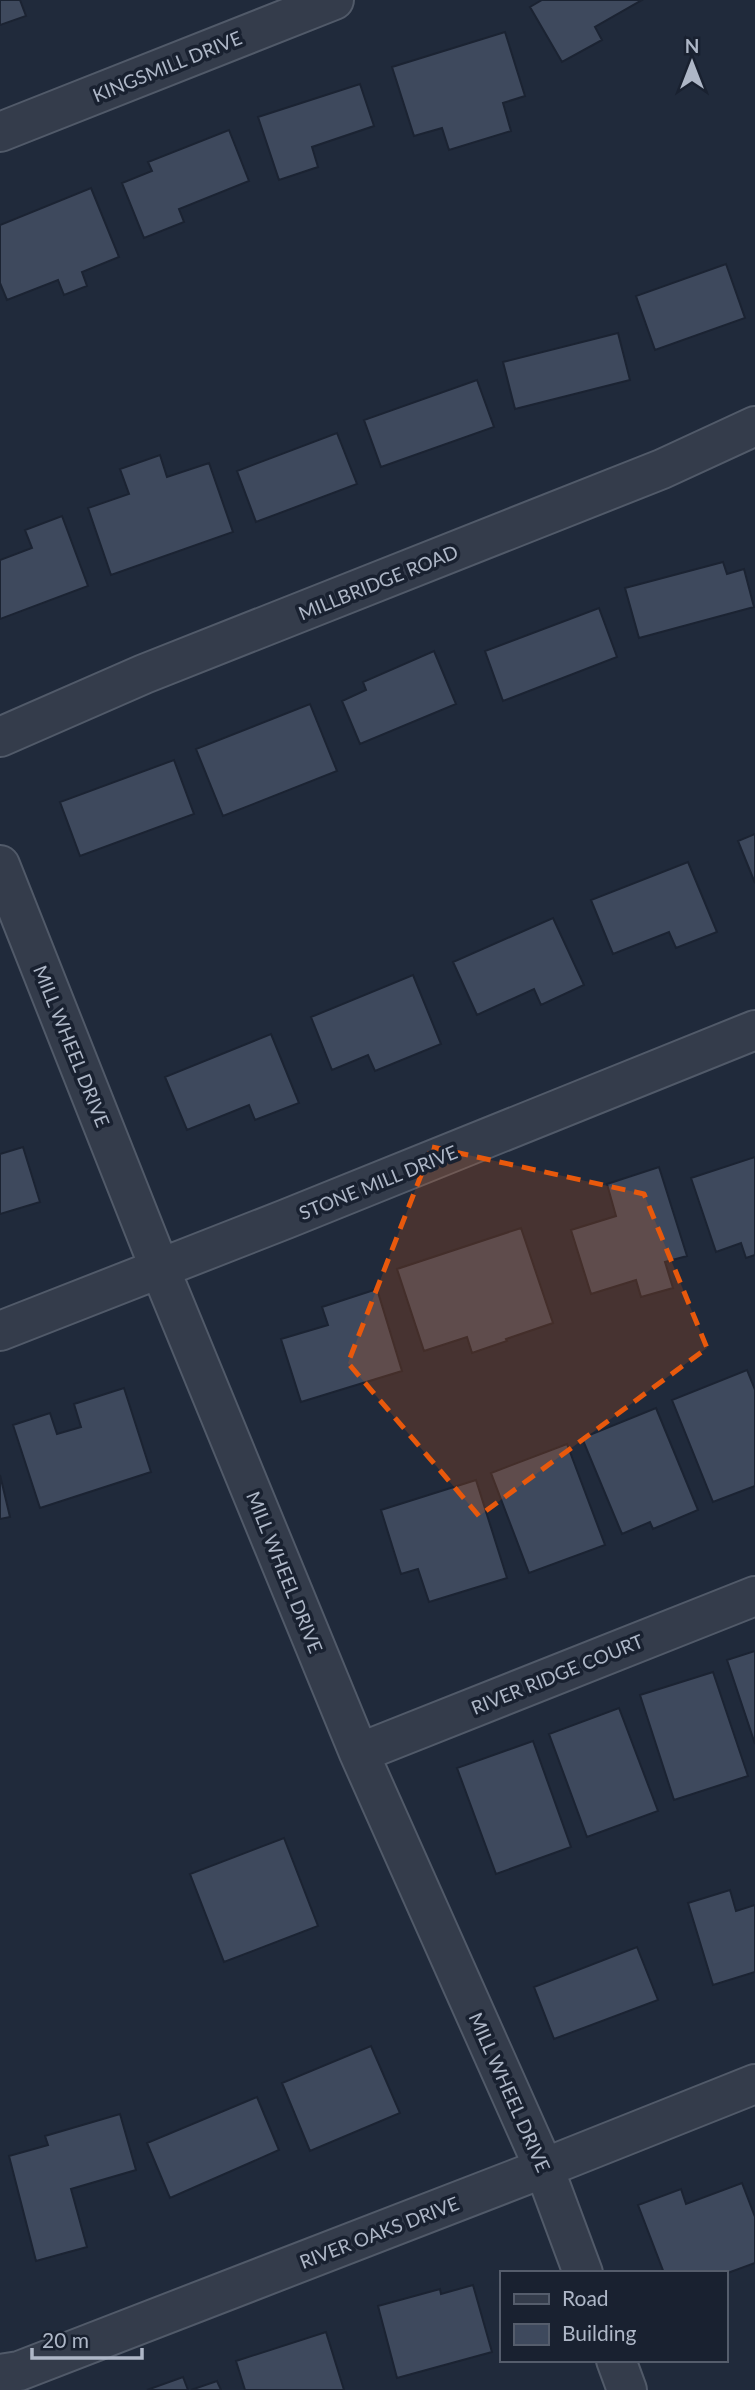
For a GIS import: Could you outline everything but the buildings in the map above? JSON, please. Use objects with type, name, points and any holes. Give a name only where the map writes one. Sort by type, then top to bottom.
[{"type":"street","name":"KINGSMILL DRIVE","points":[[0,132],[334,0]]},
{"type":"street","name":"MILLBRIDGE ROAD","points":[[0,737],[144,674],[662,469],[755,426]]},
{"type":"street","name":"MILL WHEEL DRIVE","points":[[0,865],[160,1269],[359,1753],[544,2168],[582,2271]]},
{"type":"street","name":"STONE MILL DRIVE","points":[[0,1331],[755,1030]]},
{"type":"street","name":"RIVER RIDGE COURT","points":[[359,1753],[755,1596]]},
{"type":"street","name":"RIVER OAKS DRIVE","points":[[0,2374],[19,2371],[755,2084]]},
{"type":"street","points":[[617,2362],[627,2390]]},
{"type":"highlighted area","points":[[432,1147],[644,1194],[707,1348],[479,1516],[348,1363]]}]
